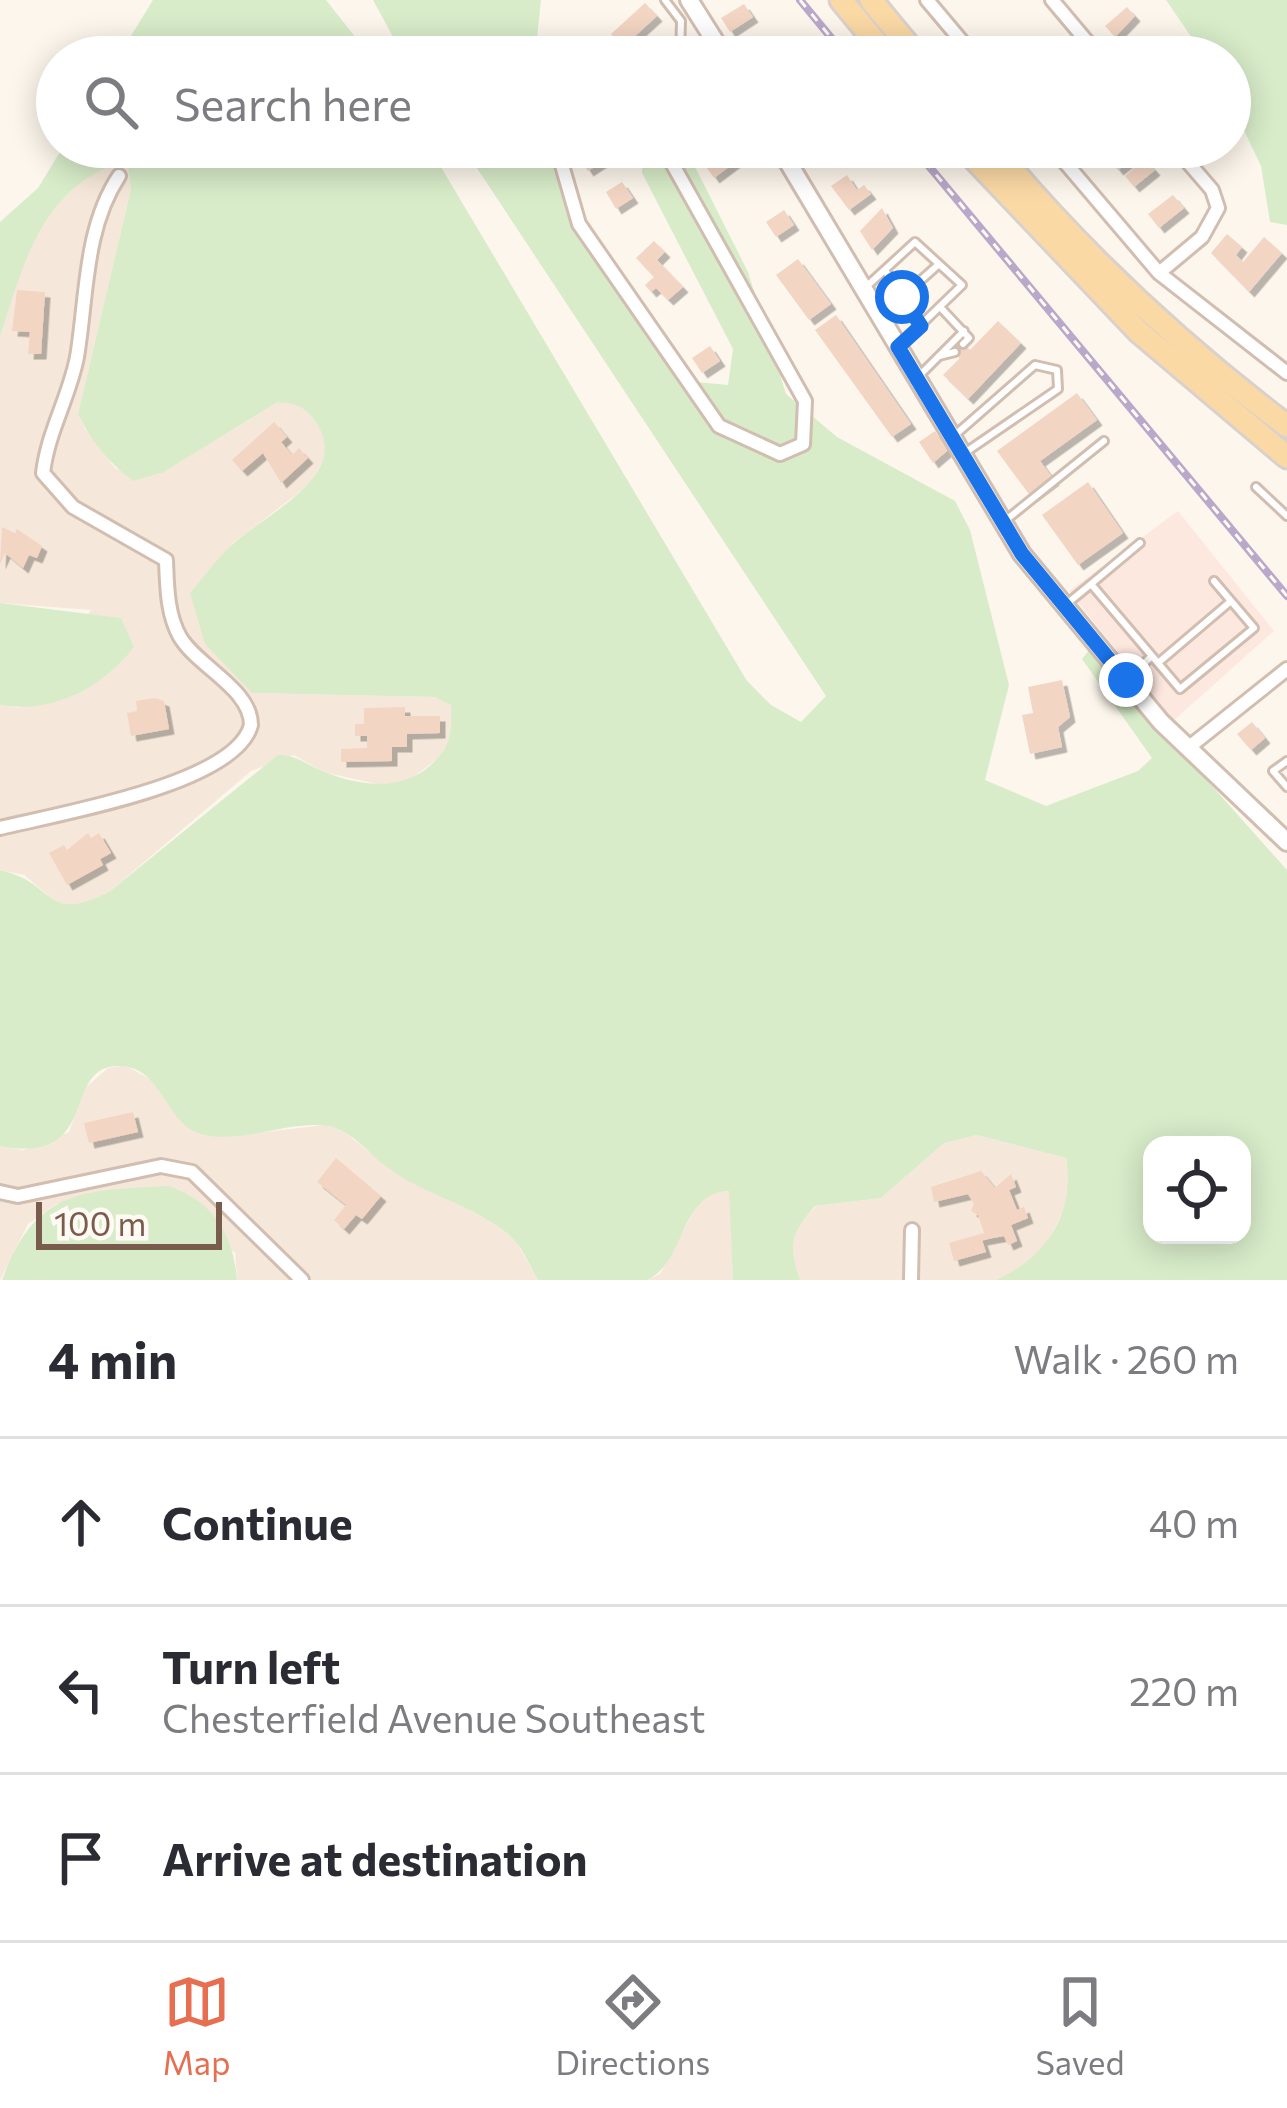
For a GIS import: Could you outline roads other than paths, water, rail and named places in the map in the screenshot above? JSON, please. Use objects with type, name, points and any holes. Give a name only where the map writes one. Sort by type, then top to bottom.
[{"type":"main road","points":[[841,0],[871,36]]},
{"type":"main road","points":[[871,0],[901,36]]},
{"type":"main road","points":[[983,168],[1138,332],[1287,457]]},
{"type":"main road","points":[[1012,168],[1112,276],[1287,427]]},
{"type":"street","points":[[689,0],[712,36]]},
{"type":"street","points":[[927,0],[957,36]]},
{"type":"street","points":[[1052,0],[1082,36]]},
{"type":"street","points":[[563,168],[579,224],[719,427],[779,454],[803,444],[805,401],[675,168]]},
{"type":"street","points":[[791,168],[1003,522],[1064,605],[1188,748],[1284,835]]},
{"type":"street","points":[[1070,168],[1159,273],[1287,373]]},
{"type":"street","points":[[1159,273],[1212,224],[1218,208],[1212,190],[1193,168]]},
{"type":"street","points":[[0,828],[193,778],[232,756],[251,725],[247,704],[197,660],[174,625],[166,560],[74,507],[43,473],[49,428],[76,359],[86,269],[119,176]]},
{"type":"street","points":[[1188,748],[1287,669]]},
{"type":"street","points":[[0,1192],[18,1196],[161,1166],[192,1172],[302,1280]]},
{"type":"street","points":[[911,1280],[913,1230]]},
{"type":"lane","points":[[665,0],[680,21],[680,36]]},
{"type":"lane","points":[[864,289],[915,242],[962,285],[898,347]]},
{"type":"lane","points":[[902,297],[939,264]]},
{"type":"lane","points":[[885,270],[921,326]]},
{"type":"lane","points":[[941,308],[969,338],[963,344]]},
{"type":"lane","points":[[916,379],[964,331]]},
{"type":"lane","points":[[939,356],[955,352]]},
{"type":"lane","points":[[952,438],[1035,364],[1057,370],[1058,389],[962,454]]},
{"type":"lane","points":[[1003,522],[1104,441]]},
{"type":"lane","points":[[1256,487],[1287,516]]},
{"type":"lane","points":[[1064,605],[1140,542]]},
{"type":"lane","points":[[1091,584],[1180,689],[1254,628],[1214,581]]},
{"type":"lane","points":[[1126,680],[1231,601]]},
{"type":"lane","points":[[1287,760],[1273,771],[1287,787]]},
{"type":"railway","points":[[800,0],[830,36]]},
{"type":"railway","points":[[930,168],[1287,596]]}]
